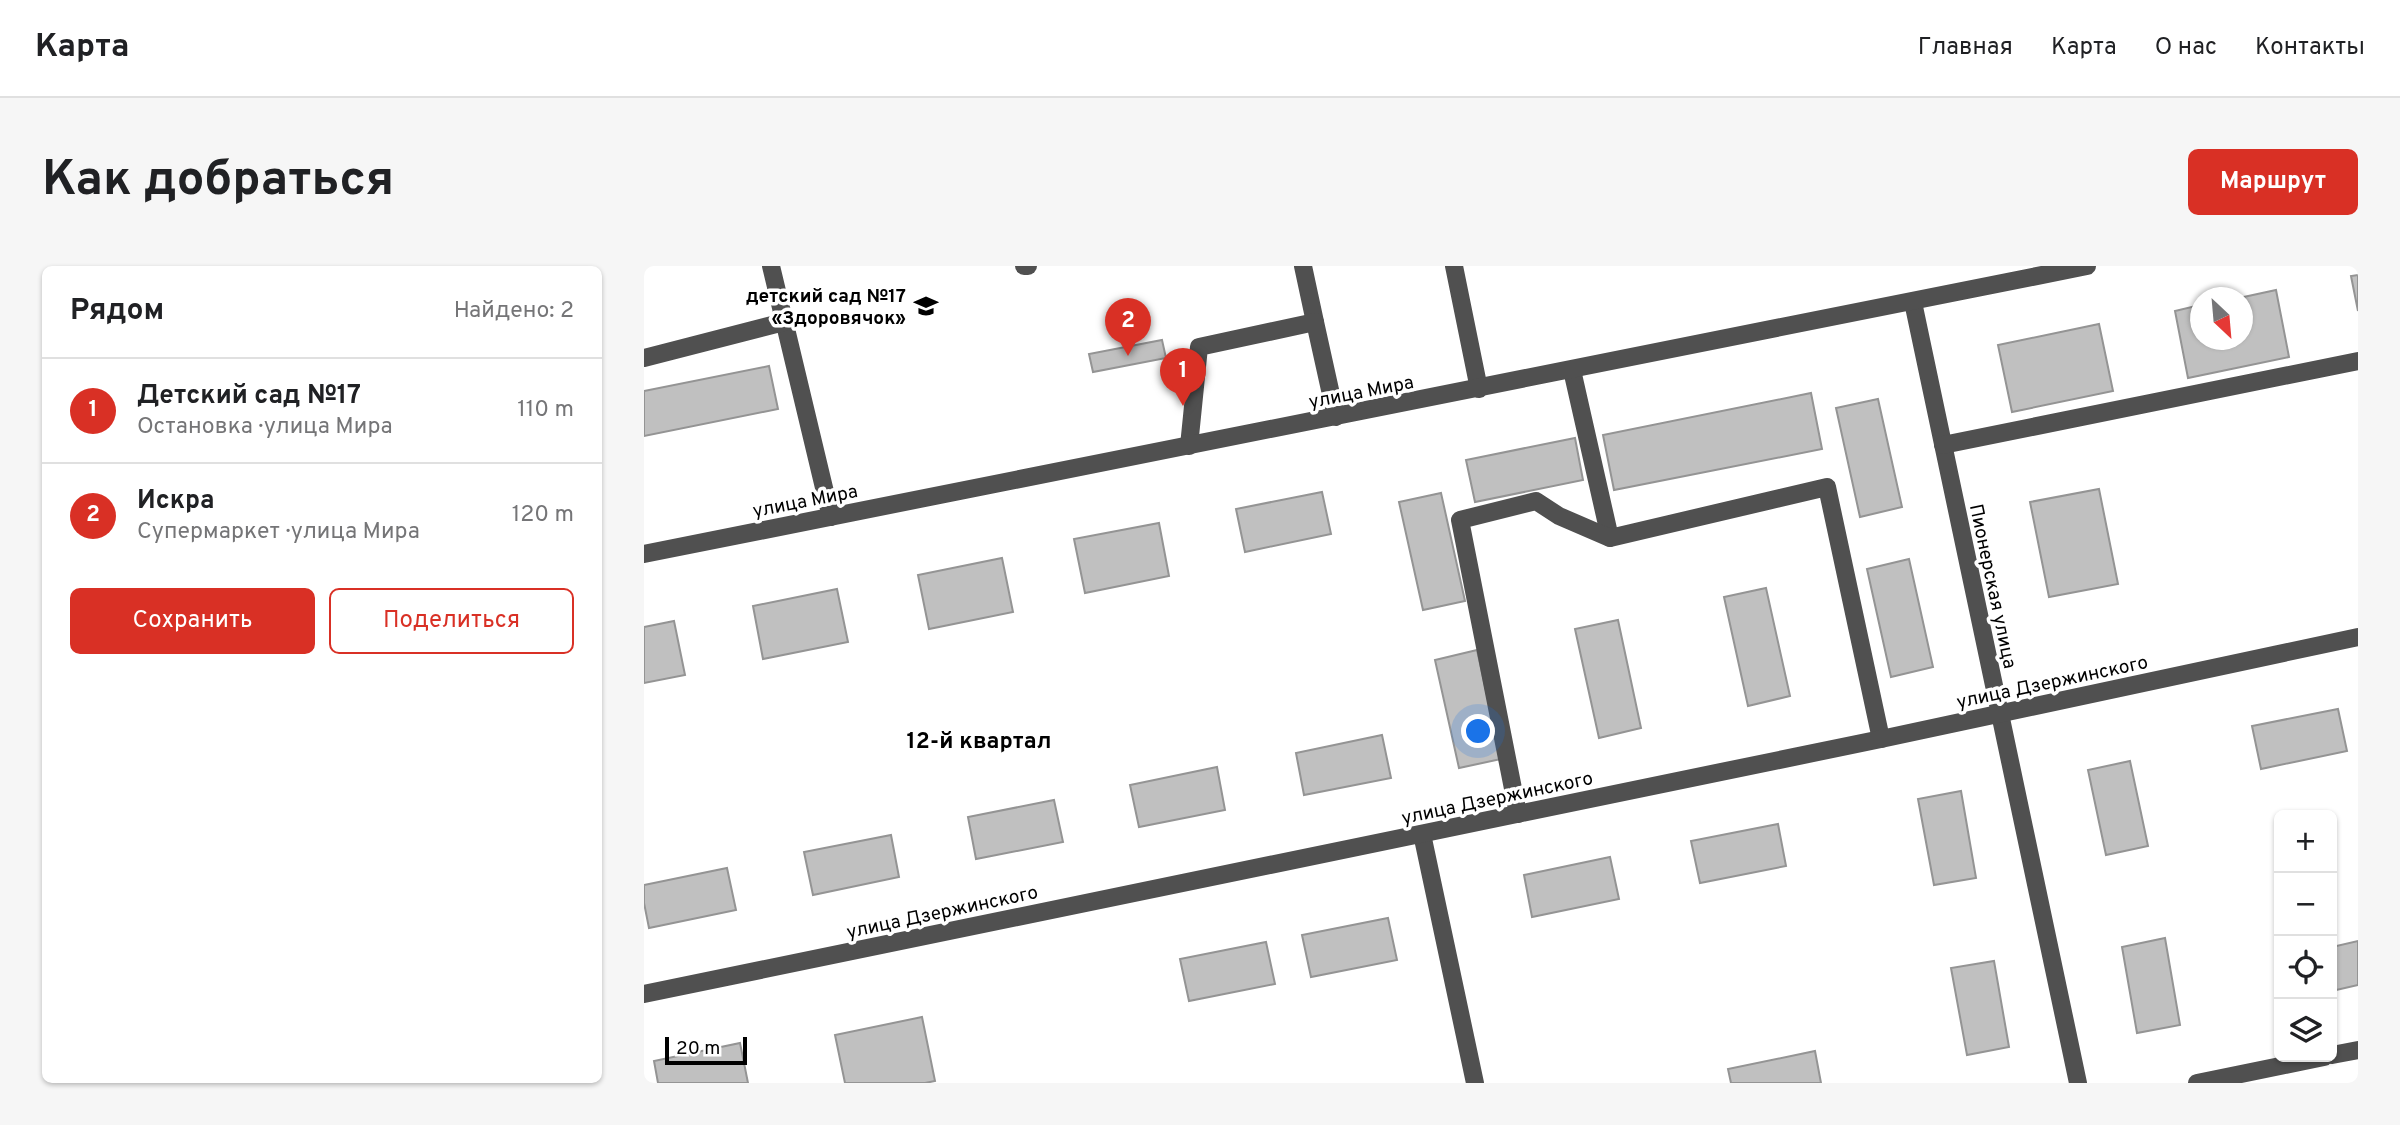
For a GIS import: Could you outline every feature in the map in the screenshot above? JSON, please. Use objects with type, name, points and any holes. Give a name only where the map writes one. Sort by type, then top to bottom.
[{"type":"street","points":[[771,266],[831,517]]},
{"type":"street","points":[[1303,266],[1336,417]]},
{"type":"street","points":[[1454,266],[1479,389]]},
{"type":"street","name":"улица Мира","points":[[644,554],[2087,266]]},
{"type":"street","name":"Пионерская улица","points":[[1913,302],[2078,1083]]},
{"type":"street","points":[[644,358],[784,322]]},
{"type":"street","points":[[1189,446],[1199,347],[1315,322]]},
{"type":"street","points":[[1943,445],[2358,361]]},
{"type":"street","points":[[1572,370],[1610,538]]},
{"type":"street","points":[[1518,814],[1460,520],[1536,501],[1559,516],[1610,538],[1827,487],[1881,738]]},
{"type":"street","name":"улица Дзержинского","points":[[644,994],[2000,714],[2358,637]]},
{"type":"street","points":[[1422,834],[1475,1083]]},
{"type":"street","points":[[2337,1054],[2358,1050]]},
{"type":"street","points":[[2197,1083],[2300,1062]]},
{"type":"building","points":[[2358,275],[2358,311],[2351,276]]},
{"type":"building","points":[[2276,290],[2289,357],[2188,378],[2175,311],[2190,307],[2190,350],[2253,350],[2253,295]]},
{"type":"building","points":[[2099,324],[2113,391],[2012,412],[1998,345]]},
{"type":"building","points":[[1162,340],[1166,358],[1093,372],[1089,354]]},
{"type":"building","points":[[769,366],[778,409],[644,436],[644,391]]},
{"type":"building","points":[[1811,393],[1822,449],[1614,490],[1603,435]]},
{"type":"building","points":[[1878,399],[1902,507],[1860,517],[1836,408]]},
{"type":"building","points":[[1575,438],[1583,480],[1475,502],[1466,460]]},
{"type":"building","points":[[2099,489],[2118,584],[2049,597],[2030,502]]},
{"type":"building","points":[[1322,492],[1331,534],[1245,552],[1236,509]]},
{"type":"building","points":[[1441,493],[1465,601],[1423,610],[1399,502]]},
{"type":"building","points":[[1159,523],[1169,576],[1085,593],[1074,539]]},
{"type":"building","points":[[1002,558],[1013,612],[929,629],[918,575]]},
{"type":"building","points":[[1909,559],[1933,667],[1891,677],[1867,569]]},
{"type":"building","points":[[1766,588],[1790,696],[1748,706],[1724,597]]},
{"type":"building","points":[[837,589],[848,642],[763,659],[753,606]]},
{"type":"building","points":[[1618,620],[1641,728],[1599,738],[1575,629]]},
{"type":"building","points":[[674,621],[685,675],[644,683],[644,627]]},
{"type":"building","points":[[1477,650],[1501,759],[1459,768],[1435,660]]},
{"type":"building","points":[[2338,709],[2347,751],[2261,769],[2252,726]]},
{"type":"building","points":[[1382,735],[1391,778],[1304,795],[1296,753]]},
{"type":"building","points":[[2130,761],[2148,846],[2106,855],[2088,770]]},
{"type":"building","points":[[1217,767],[1225,810],[1139,827],[1130,785]]},
{"type":"building","points":[[1961,791],[1976,878],[1934,885],[1918,799]]},
{"type":"building","points":[[1054,800],[1063,842],[976,859],[968,817]]},
{"type":"building","points":[[1778,824],[1786,866],[1700,883],[1691,841]]},
{"type":"building","points":[[891,835],[899,877],[813,895],[804,852]]},
{"type":"building","points":[[1610,857],[1619,899],[1532,917],[1524,875]]},
{"type":"building","points":[[727,868],[736,910],[649,928],[644,885]]},
{"type":"building","points":[[1388,918],[1397,960],[1311,977],[1302,935]]},
{"type":"building","points":[[2165,938],[2180,1025],[2137,1033],[2122,947]]},
{"type":"building","points":[[2358,941],[2358,985],[2337,990],[2337,946]]},
{"type":"building","points":[[1266,942],[1275,984],[1189,1001],[1180,959]]},
{"type":"building","points":[[1994,961],[2009,1047],[1967,1055],[1951,968]]},
{"type":"building","points":[[922,1017],[935,1081],[845,1083],[835,1035]]},
{"type":"building","points":[[740,1043],[748,1083],[658,1083],[654,1061]]},
{"type":"building","points":[[1815,1051],[1821,1083],[1731,1083],[1728,1069]]},
{"type":"place","name":"детский сад №17 «Здоровячок»","points":[[926,306]]},
{"type":"place","name":"Искра","points":[[1128,356]]},
{"type":"place","name":"Детский сад №17","points":[[1183,406]]},
{"type":"district","name":"12-й квартал","points":[[979,740]]}]
